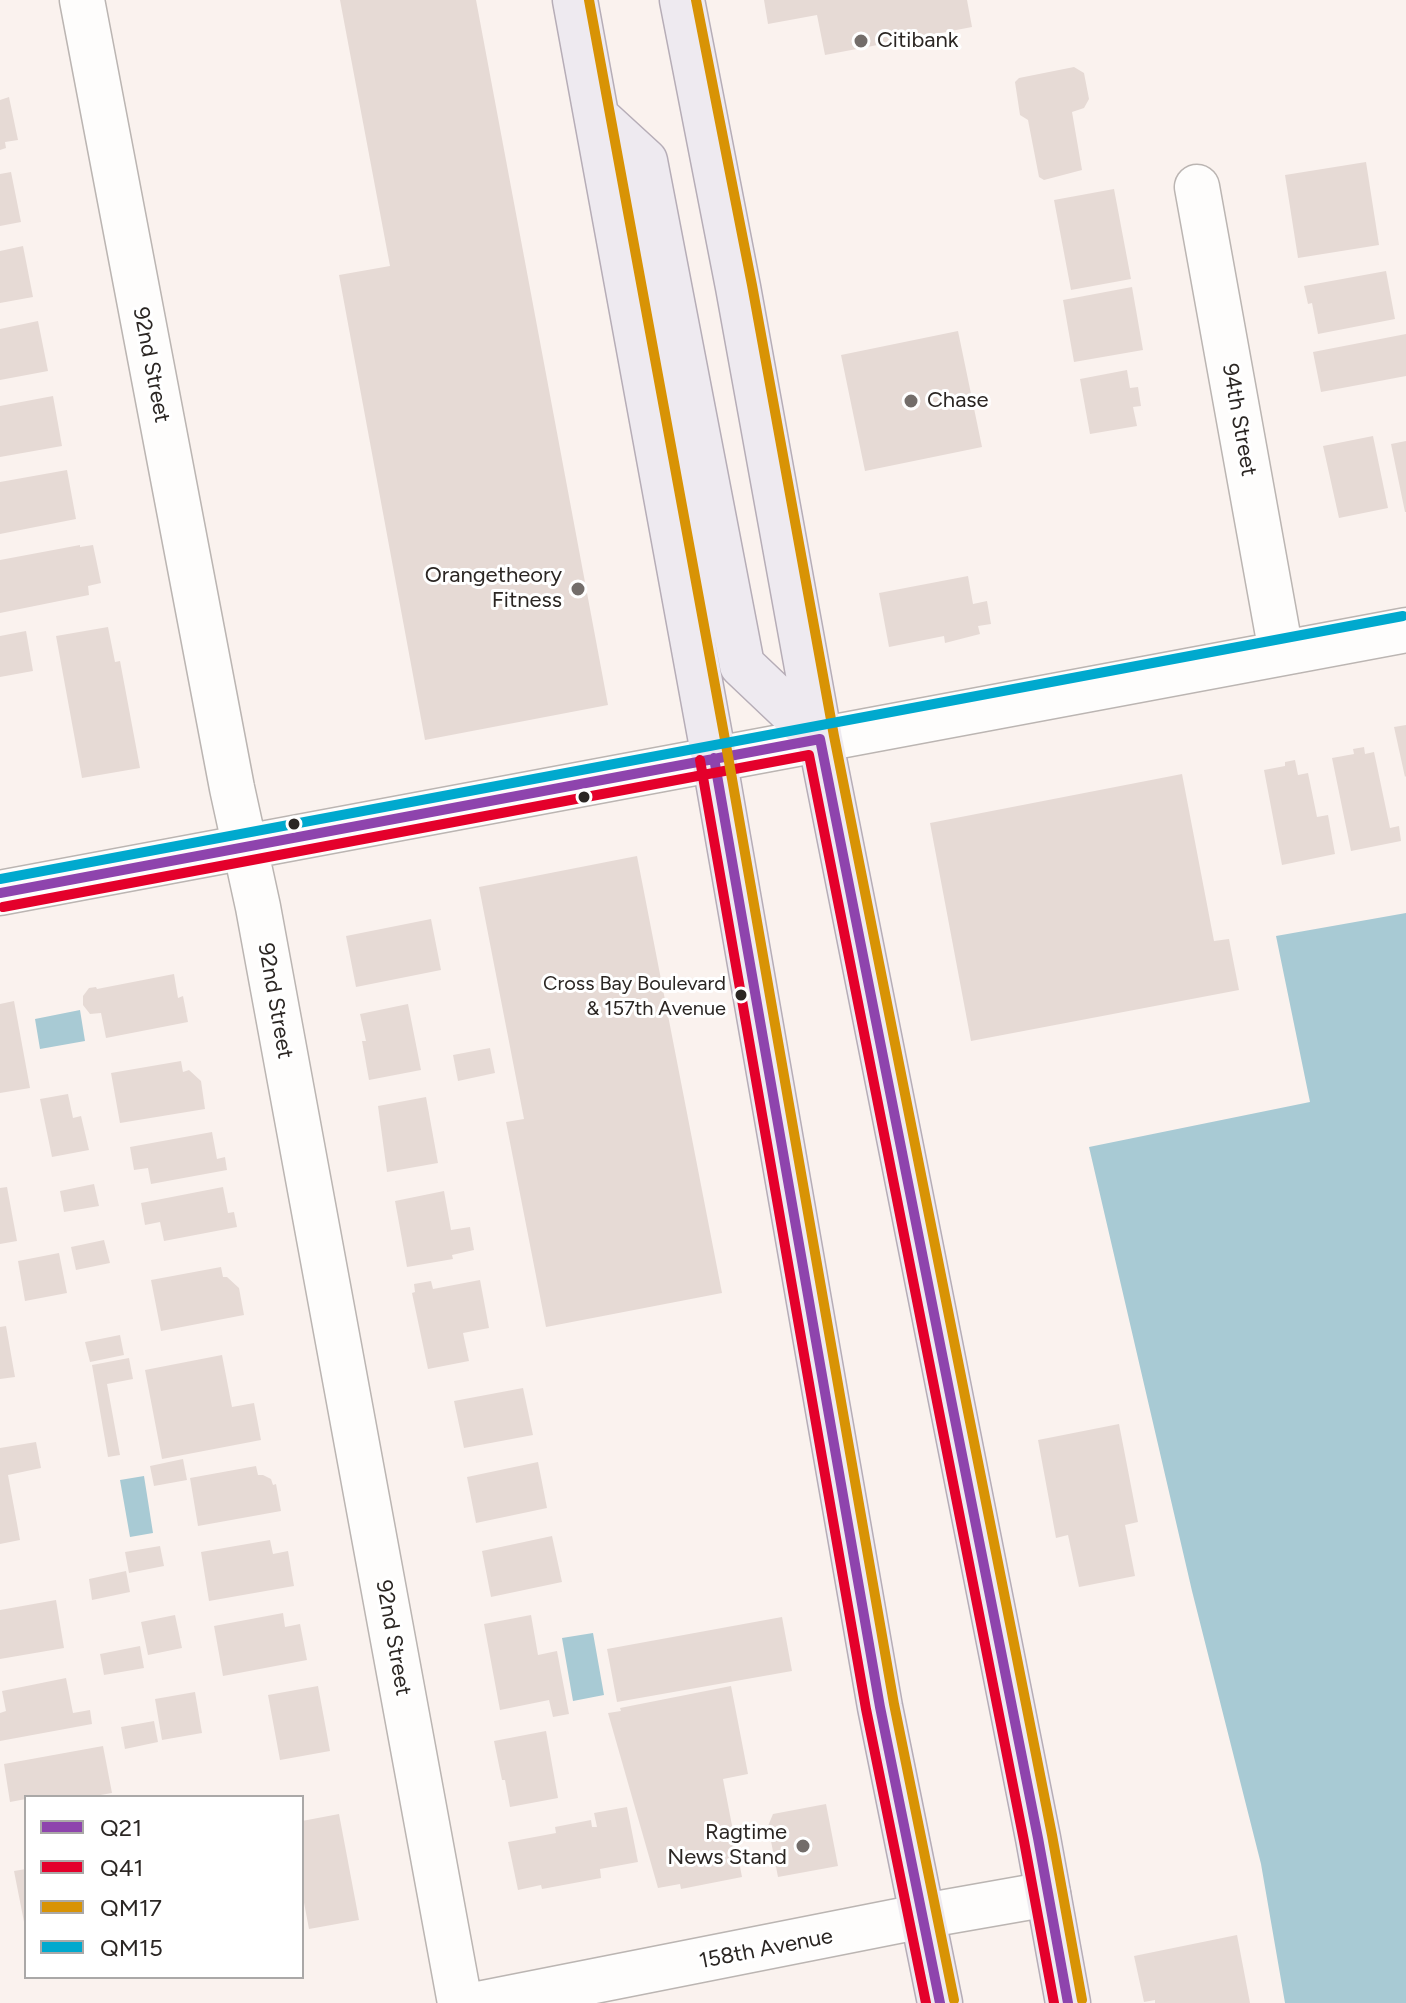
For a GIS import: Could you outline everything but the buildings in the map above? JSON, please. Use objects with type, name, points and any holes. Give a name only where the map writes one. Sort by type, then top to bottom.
[{"type":"main road","points":[[575,0],[714,758],[880,1707],[940,2003]]},
{"type":"main road","points":[[682,0],[820,739],[1068,2003]]},
{"type":"main road","points":[[597,117],[645,161],[742,665],[820,739]]},
{"type":"street","name":"92nd Street","points":[[82,0],[245,846],[460,2003]]},
{"type":"street","name":"94th Street","points":[[1197,187],[1281,652]]},
{"type":"street","points":[[0,893],[1406,630]]},
{"type":"street","name":"158th Avenue","points":[[483,2003],[1048,1894]]},
{"type":"water","points":[[1406,913],[1406,2003],[1285,2003],[1261,1864],[1192,1591],[1089,1147],[1310,1102],[1276,936]]},
{"type":"water","points":[[80,1010],[85,1041],[40,1049],[35,1019]]},
{"type":"water","points":[[144,1476],[153,1533],[130,1537],[120,1480]]},
{"type":"water","points":[[593,1633],[604,1695],[573,1701],[562,1638]]},
{"type":"transit line","name":"QM17","points":[[589,0],[728,756],[894,1704],[954,2000]]},
{"type":"transit line","name":"QM17","points":[[696,0],[752,285],[834,736],[1082,2000]]},
{"type":"transit line","name":"QM15","points":[[0,879],[1403,616]]},
{"type":"transit line","name":"Q21","points":[[0,893],[820,739],[1068,2003]]},
{"type":"transit line","name":"Q41","points":[[3,907],[809,755],[1054,2003]]},
{"type":"transit line","name":"Q21","points":[[714,758],[880,1707],[940,2003]]},
{"type":"transit line","name":"Q41","points":[[700,760],[866,1709],[926,2003]]},
{"type":"place","name":"Citibank","points":[[861,41]]},
{"type":"place","name":"Chase","points":[[911,401]]},
{"type":"place","name":"Orangetheory Fitness","points":[[578,589]]},
{"type":"place","name":"Cross Bay Boulevard & 157th Avenue","points":[[741,995]]},
{"type":"place","name":"Ragtime News Stand","points":[[803,1846]]}]
